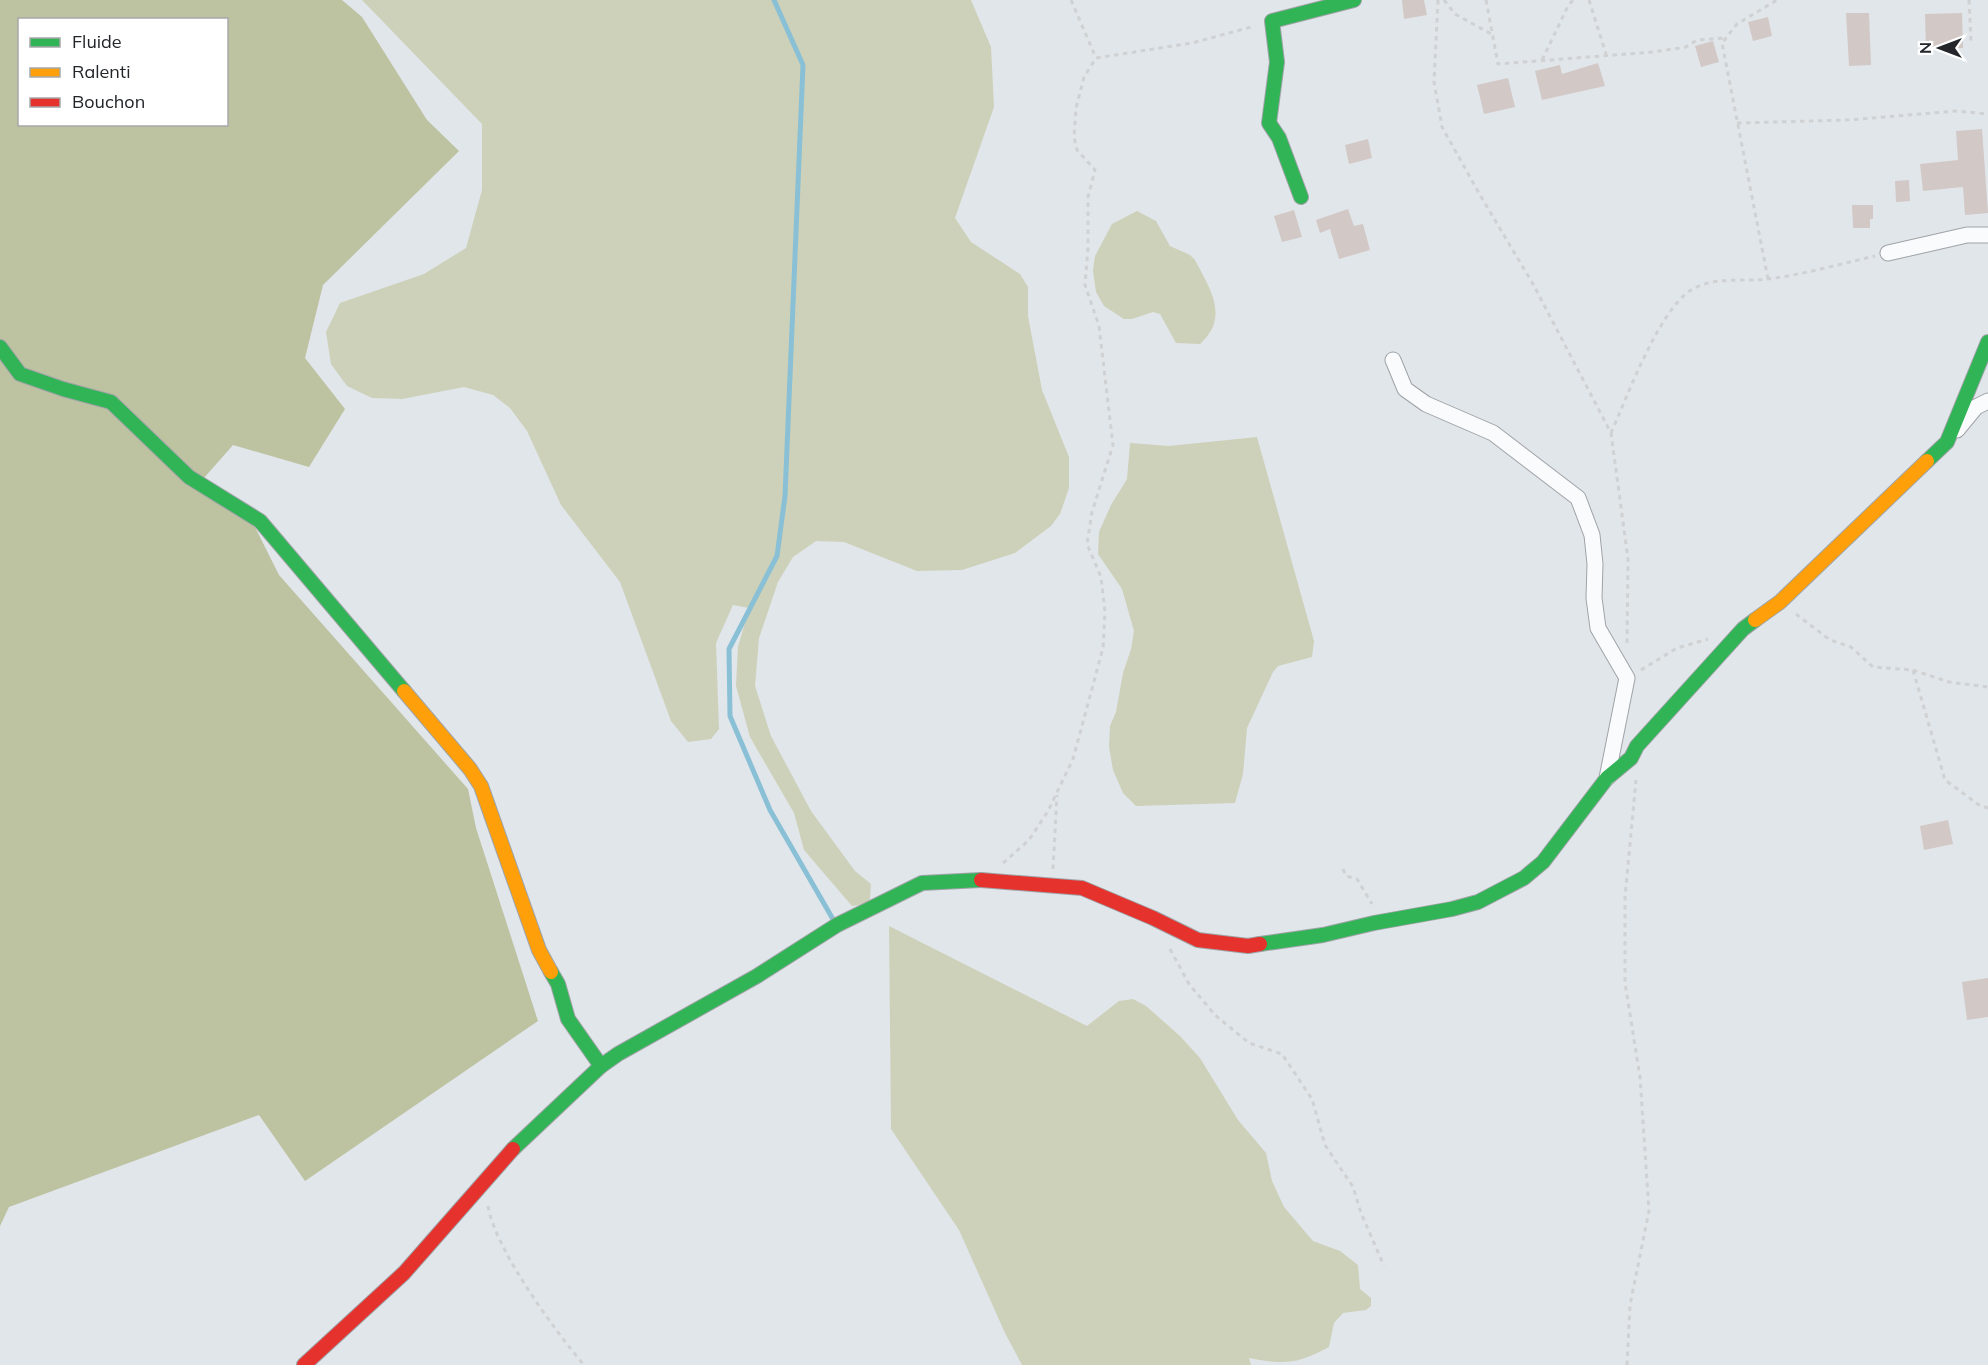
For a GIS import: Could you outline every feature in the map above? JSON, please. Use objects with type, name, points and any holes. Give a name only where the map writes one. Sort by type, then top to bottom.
[{"type":"street","points":[[1301,197],[1279,138],[1269,123],[1276,62],[1272,21],[1354,0]]},
{"type":"street","points":[[1888,253],[1968,235],[1988,235]]},
{"type":"street","points":[[1947,442],[1988,342]]},
{"type":"street","points":[[0,347],[20,374],[111,402],[189,477],[260,521],[418,706],[470,769],[481,786],[540,950],[558,984],[568,1019],[601,1066]]},
{"type":"street","points":[[1393,360],[1405,389],[1426,405],[1493,433],[1578,498],[1592,535],[1595,564],[1594,598],[1598,628],[1627,678],[1607,778]]},
{"type":"street","points":[[304,1365],[404,1273],[528,1134],[601,1066],[618,1054],[757,976],[837,925],[922,884],[983,880],[1082,888],[1198,940],[1248,946],[1323,935],[1452,909],[1478,902],[1524,878],[1543,862],[1607,778],[1631,758],[1637,746],[1743,629],[1780,602],[1947,442],[1976,407],[1988,400]]},
{"type":"path","points":[[1071,0],[1096,58]]},
{"type":"path","points":[[1438,0],[1434,82],[1442,127],[1533,284],[1611,433],[1628,559],[1627,678]]},
{"type":"path","points":[[1444,0],[1455,14],[1493,36]]},
{"type":"path","points":[[1486,0],[1498,64],[1653,52],[1686,47],[1697,40],[1725,38]]},
{"type":"path","points":[[1542,60],[1573,0]]},
{"type":"path","points":[[1589,0],[1606,54]]},
{"type":"path","points":[[1768,279],[1722,43],[1737,24],[1777,0]]},
{"type":"path","points":[[1969,0],[1971,42]]},
{"type":"path","points":[[983,880],[1029,840],[1057,793],[1073,759],[1103,648],[1105,612],[1101,577],[1087,544],[1092,512],[1113,445],[1099,326],[1085,285],[1089,197],[1095,170],[1077,150],[1074,137],[1076,108],[1084,77],[1096,58],[1192,43],[1272,21]]},
{"type":"path","points":[[1737,123],[1848,120],[1956,111],[1988,114]]},
{"type":"path","points":[[1611,433],[1651,343],[1667,314],[1690,290],[1716,281],[1768,279],[1888,253]]},
{"type":"path","points":[[1780,602],[1830,640],[1851,647],[1873,667],[1913,670],[1949,682],[1988,687]]},
{"type":"path","points":[[1627,678],[1677,648],[1710,638]]},
{"type":"path","points":[[1913,670],[1946,780],[1979,805],[1988,808]]},
{"type":"path","points":[[1627,1365],[1630,1305],[1649,1210],[1640,1077],[1625,983],[1625,897],[1637,769],[1631,758]]},
{"type":"path","points":[[1049,885],[1054,864],[1057,793]]},
{"type":"path","points":[[1343,869],[1346,876],[1357,879],[1364,890],[1374,908],[1374,923]]},
{"type":"path","points":[[1168,945],[1189,984],[1215,1015],[1249,1043],[1282,1053],[1312,1099],[1325,1145],[1353,1187],[1361,1213],[1384,1266]]},
{"type":"path","points":[[484,1181],[489,1213],[504,1246],[524,1282],[559,1334],[584,1365]]},
{"type":"green space","points":[[0,0],[342,0],[362,17],[427,120],[459,151],[323,285],[305,358],[345,409],[309,467],[233,445],[196,487],[253,523],[279,575],[468,789],[476,828],[538,1021],[305,1181],[259,1115],[9,1207],[0,1226]]},
{"type":"green space","points":[[362,0],[971,0],[991,47],[994,107],[955,218],[971,242],[1020,274],[1028,287],[1028,316],[1042,390],[1069,457],[1069,488],[1060,514],[1051,526],[1015,553],[962,570],[917,571],[844,542],[816,541],[793,557],[778,582],[759,638],[755,686],[771,736],[811,811],[855,871],[871,884],[870,899],[866,904],[852,906],[804,850],[794,813],[750,737],[736,686],[738,647],[749,608],[733,605],[716,643],[719,729],[711,739],[688,742],[671,721],[620,582],[561,505],[527,431],[510,408],[493,395],[464,387],[402,399],[372,398],[347,386],[331,364],[326,332],[340,303],[424,274],[466,248],[482,190],[482,124]]},
{"type":"green space","points":[[1137,211],[1156,221],[1170,246],[1190,255],[1195,260],[1211,292],[1216,313],[1214,324],[1200,344],[1176,343],[1160,314],[1153,312],[1132,319],[1124,319],[1104,306],[1096,292],[1093,271],[1095,256],[1112,224]]},
{"type":"green space","points":[[1257,437],[1314,641],[1312,657],[1278,666],[1273,672],[1247,728],[1243,774],[1235,803],[1136,806],[1123,793],[1113,770],[1109,747],[1110,726],[1116,712],[1134,631],[1122,589],[1098,554],[1099,532],[1111,505],[1127,479],[1130,443],[1169,446]]},
{"type":"green space","points":[[889,926],[1087,1026],[1119,1001],[1133,999],[1146,1006],[1180,1036],[1200,1058],[1238,1120],[1266,1153],[1272,1181],[1284,1207],[1313,1241],[1340,1251],[1358,1265],[1360,1289],[1371,1298],[1371,1306],[1366,1310],[1343,1313],[1334,1323],[1329,1347],[1290,1362],[1249,1358],[1251,1365],[1022,1365],[1005,1333],[959,1230],[891,1129]]},
{"type":"building","points":[[1402,0],[1424,0],[1427,15],[1404,19]]},
{"type":"building","points":[[1846,13],[1869,13],[1871,65],[1849,66]]},
{"type":"building","points":[[1962,13],[1963,48],[1926,48],[1925,14]]},
{"type":"building","points":[[1768,17],[1772,36],[1753,41],[1748,22]]},
{"type":"building","points":[[1713,41],[1719,62],[1701,67],[1695,46]]},
{"type":"building","points":[[1598,63],[1605,86],[1542,100],[1535,71],[1560,65],[1562,74]]},
{"type":"building","points":[[1508,78],[1515,107],[1484,114],[1477,85]]},
{"type":"building","points":[[1982,129],[1988,213],[1965,215],[1963,187],[1923,191],[1920,164],[1958,160],[1956,131]]},
{"type":"building","points":[[1368,139],[1372,158],[1349,164],[1345,145]]},
{"type":"building","points":[[1909,180],[1910,201],[1896,202],[1895,181]]},
{"type":"building","points":[[1852,205],[1873,205],[1873,219],[1870,219],[1870,228],[1853,228]]},
{"type":"building","points":[[1348,209],[1354,226],[1363,224],[1370,250],[1339,259],[1330,229],[1320,233],[1316,220]]},
{"type":"building","points":[[1294,210],[1302,237],[1282,242],[1274,216]]},
{"type":"building","points":[[1948,820],[1953,844],[1924,850],[1920,826]]},
{"type":"building","points":[[1988,978],[1988,1017],[1967,1020],[1962,982]]},
{"type":"waterway","points":[[774,0],[803,65],[785,496],[777,556],[729,649],[730,716],[770,810],[834,921]]},
{"type":"traffic: fast","points":[[1301,197],[1279,138],[1269,123],[1277,62],[1272,21],[1354,0]]},
{"type":"traffic: fast","points":[[1927,461],[1947,442],[1988,342]]},
{"type":"traffic: fast","points":[[0,347],[20,374],[111,402],[189,477],[260,521],[404,691]]},
{"type":"traffic: fast","points":[[1260,944],[1323,935],[1452,909],[1478,902],[1524,878],[1543,862],[1607,778],[1631,758],[1637,746],[1743,629],[1755,620]]},
{"type":"traffic: fast","points":[[513,1149],[601,1066],[618,1054],[757,976],[837,925],[922,883],[981,880]]},
{"type":"traffic: fast","points":[[551,972],[558,984],[568,1019],[601,1066]]},
{"type":"traffic: slow","points":[[1755,620],[1780,602],[1927,461]]},
{"type":"traffic: slow","points":[[404,691],[470,769],[481,786],[539,950],[551,972]]},
{"type":"traffic: jam","points":[[981,880],[1082,888],[1198,940],[1248,946],[1260,944]]},
{"type":"traffic: jam","points":[[304,1365],[404,1273],[513,1149]]}]
